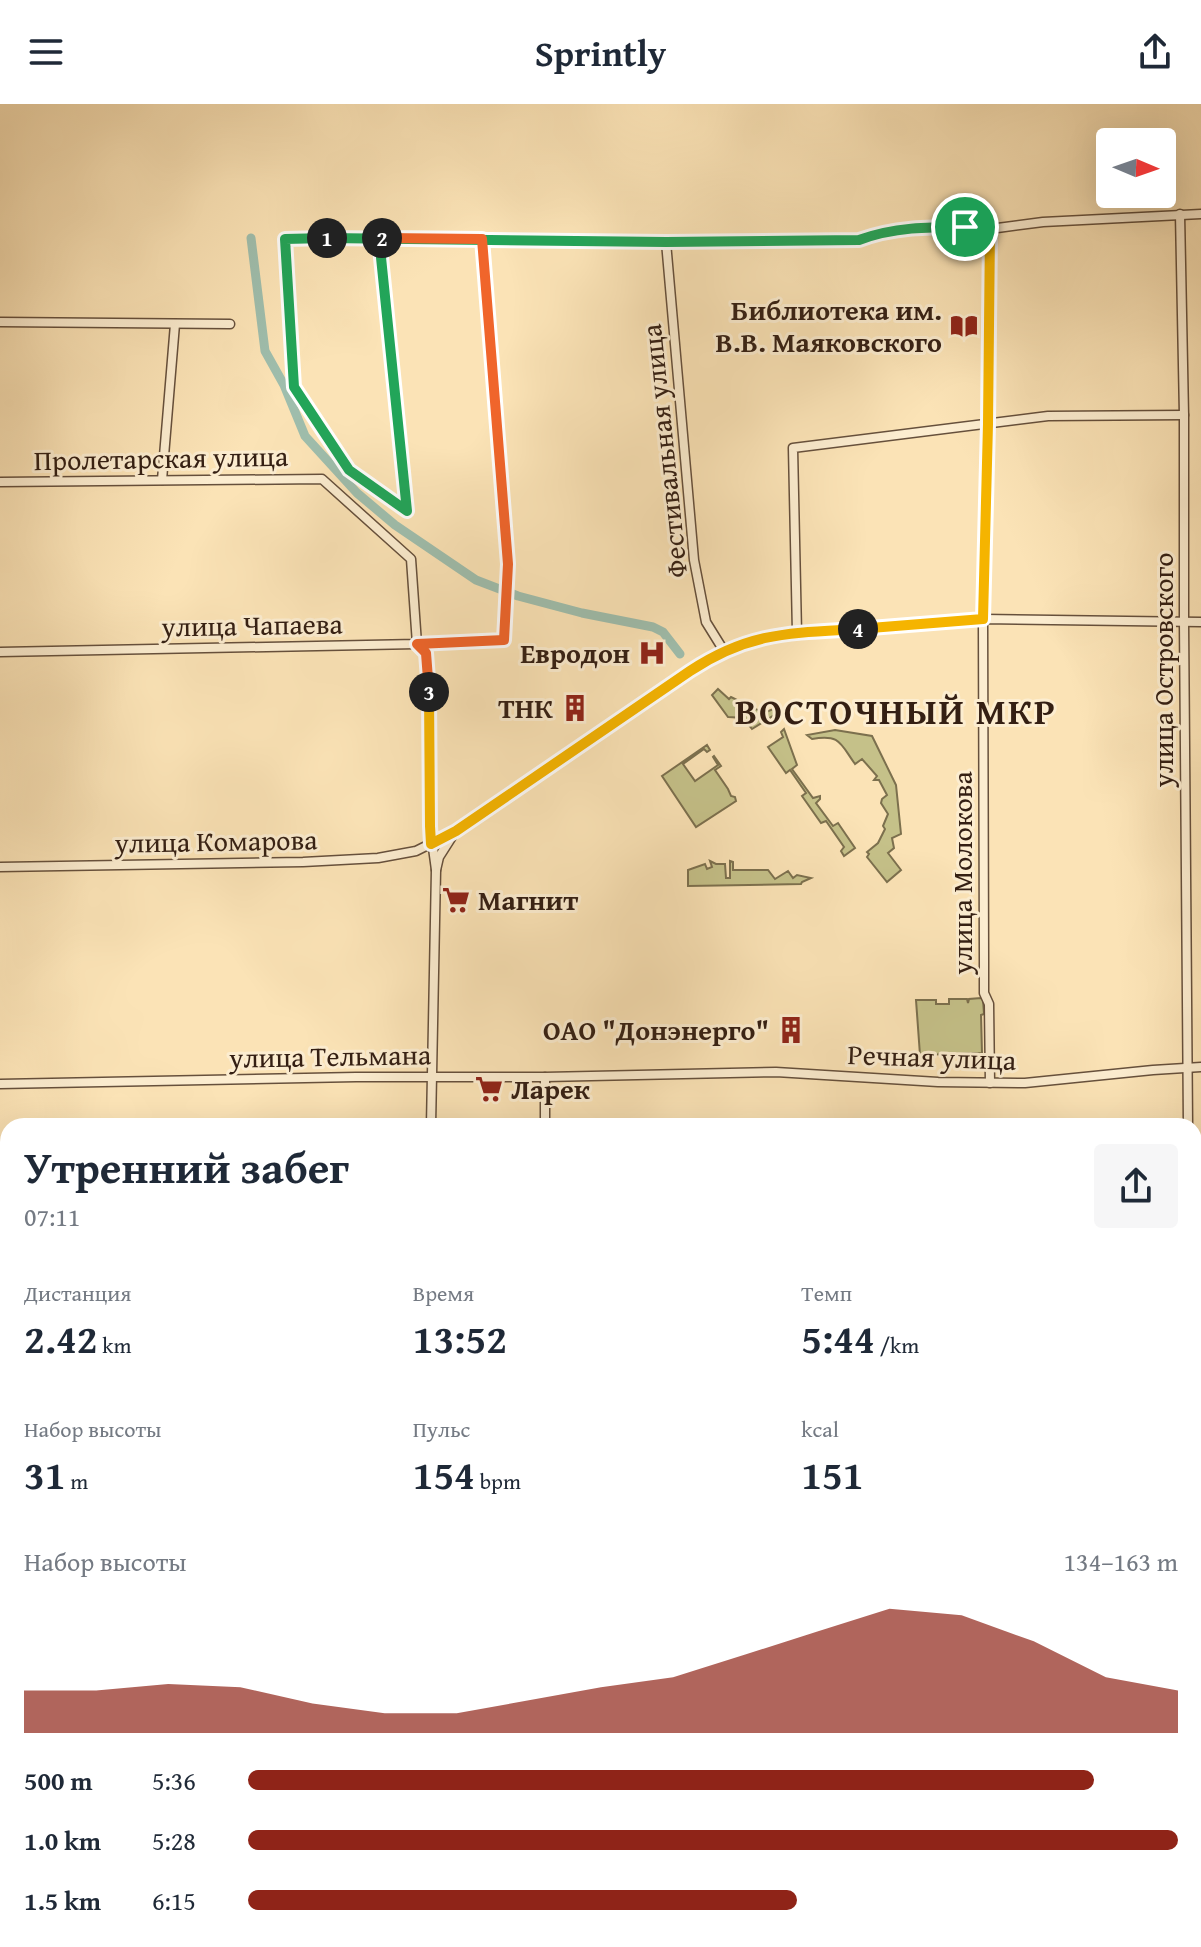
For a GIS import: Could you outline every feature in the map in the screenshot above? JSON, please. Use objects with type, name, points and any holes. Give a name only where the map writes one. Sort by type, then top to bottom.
[{"type":"street","name":"улица Островского","points":[[1180,214],[1188,1118]]},
{"type":"street","points":[[379,238],[407,511],[349,470],[294,387],[285,239],[379,238],[666,242],[859,240],[880,232],[915,227],[990,229],[1043,222],[1201,214]]},
{"type":"street","name":"улица Молокова","points":[[990,229],[983,619],[984,993],[989,1004],[990,1083]]},
{"type":"street","name":"улица Чапаева","points":[[0,652],[504,640],[508,564],[482,239]]},
{"type":"street","name":"Фестивальная улица","points":[[666,242],[694,560],[706,622],[724,651]]},
{"type":"street","points":[[0,322],[230,324]]},
{"type":"street","points":[[162,480],[175,324]]},
{"type":"street","points":[[797,633],[793,448],[1048,416],[1184,415]]},
{"type":"street","name":"Пролетарская улица","points":[[0,482],[322,479],[411,559],[417,644]]},
{"type":"street","name":"улица Комарова","points":[[0,867],[341,860],[400,855],[456,831],[690,671],[724,651],[762,638],[983,619],[1201,622]]},
{"type":"street","points":[[417,644],[426,653],[429,675],[430,826],[436,870]]},
{"type":"street","points":[[431,1118],[436,870],[439,857],[456,831]]},
{"type":"street","name":"Речная улица","points":[[661,1074],[791,1072],[990,1083],[1058,1081],[1201,1067]]},
{"type":"street","name":"улица Тельмана","points":[[0,1084],[661,1074]]},
{"type":"street","points":[[545,1077],[545,1118]]},
{"type":"shaded area","points":[[718,689],[729,699],[731,697],[764,713],[778,707],[779,712],[752,729],[742,719],[728,717],[712,695]]},
{"type":"shaded area","points":[[784,729],[797,765],[792,769],[813,798],[820,796],[816,803],[833,826],[838,823],[855,848],[844,856],[841,851],[844,847],[826,821],[821,823],[802,796],[806,793],[790,770],[786,773],[768,747],[783,737],[781,732]]},
{"type":"shaded area","points":[[835,730],[872,736],[896,785],[901,834],[892,838],[894,848],[888,853],[901,870],[887,882],[867,857],[867,852],[878,843],[885,829],[883,826],[888,814],[881,803],[887,795],[879,780],[874,780],[877,776],[862,759],[855,764],[834,739],[812,739],[807,735]]},
{"type":"shaded area","points":[[707,745],[710,750],[707,752],[704,749],[683,764],[695,781],[718,765],[714,756],[721,766],[715,770],[736,801],[696,827],[662,776]]},
{"type":"shaded area","points":[[710,861],[725,864],[726,878],[730,878],[730,861],[733,862],[733,870],[768,870],[775,879],[788,871],[793,878],[797,875],[811,878],[801,884],[688,886],[688,870],[705,864],[707,869],[712,867]]},
{"type":"shaded area","points":[[981,998],[984,1014],[981,1015],[982,1053],[920,1055],[916,1000],[936,1000],[936,1004],[949,1004],[949,999],[967,999],[968,1003],[969,999]]},
{"type":"waterway","points":[[251,238],[265,351],[284,385],[305,436],[357,493],[395,525],[476,580],[518,596],[582,613],[653,627],[663,632],[680,654]]},
{"type":"place","name":"Библиотека им. В.В. Маяковского","points":[[964,326]]},
{"type":"place","name":"Евродон","points":[[652,653]]},
{"type":"place","name":"ТНК","points":[[575,708]]},
{"type":"place","name":"Магнит","points":[[456,900]]},
{"type":"place","name":"ОАО \"Донэнерго\"","points":[[791,1030]]},
{"type":"place","name":"Ларек","points":[[489,1089]]},
{"type":"district","name":"ВОСТОЧНЫЙ МКР","points":[[896,711]]},
{"type":"route","points":[[965,227],[915,227],[880,232],[859,240],[666,242],[482,239],[379,238],[285,239],[294,387],[349,470],[407,511],[379,238],[482,239],[508,564],[504,640],[417,644],[426,653],[429,675],[431,844],[456,831],[702,663],[741,644],[780,634],[983,619],[990,229],[965,227]]}]
